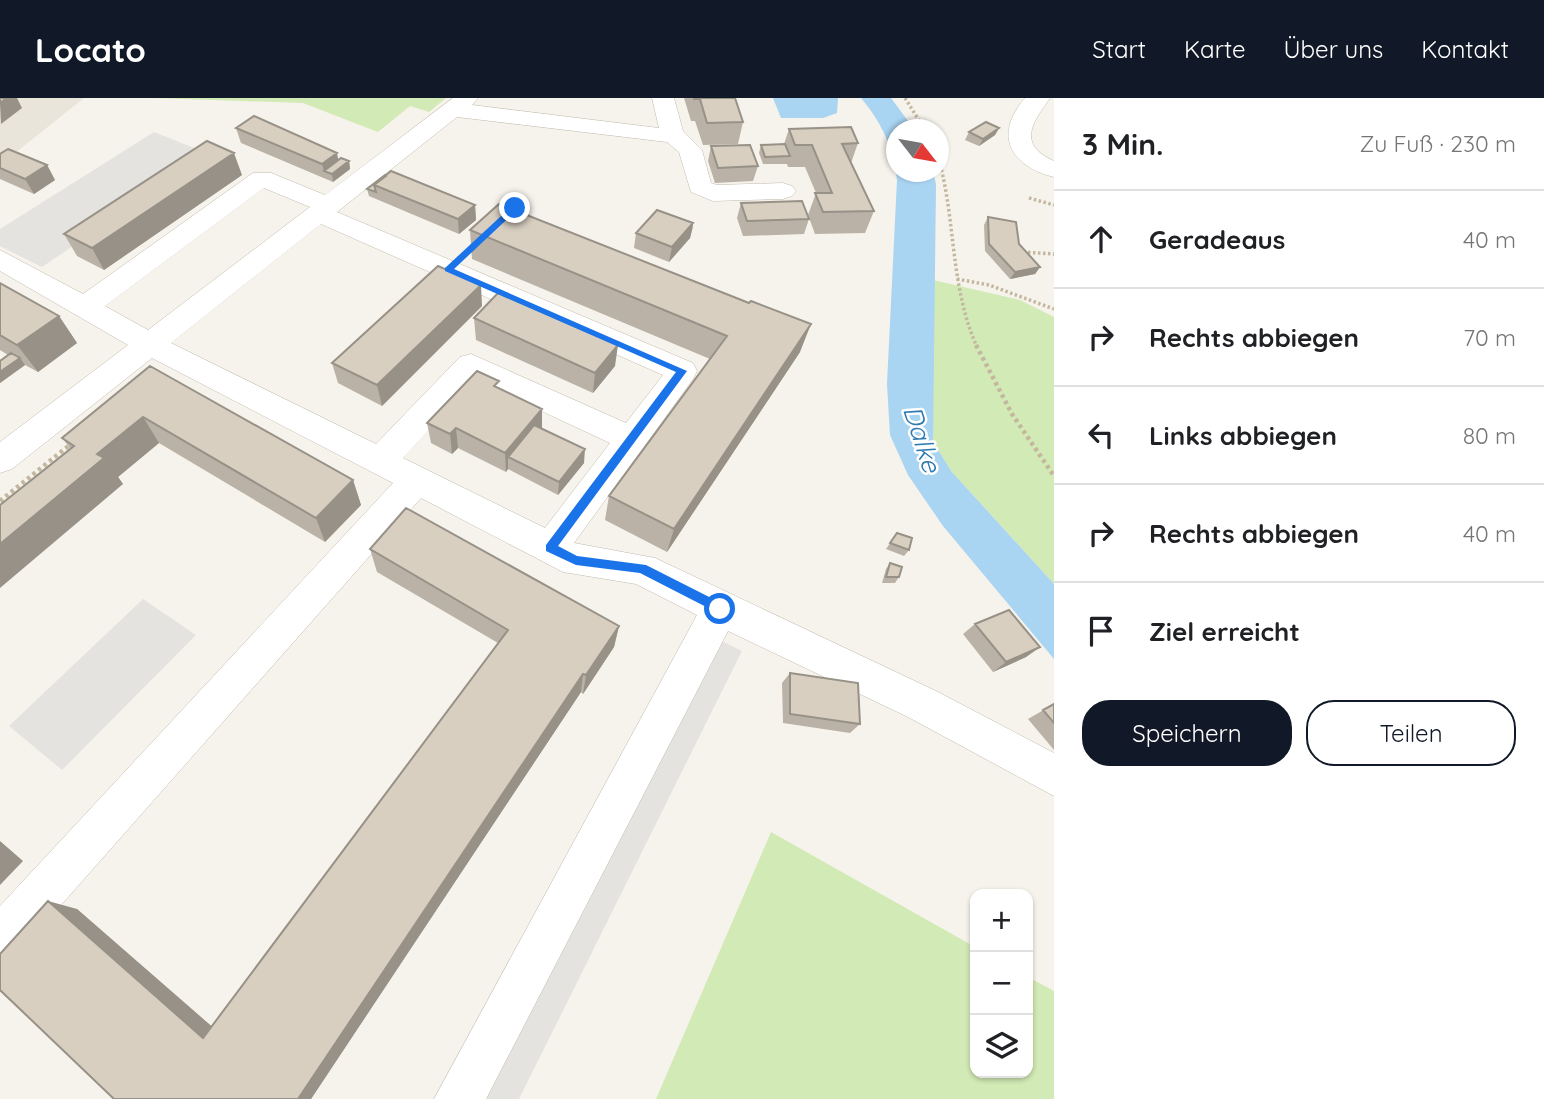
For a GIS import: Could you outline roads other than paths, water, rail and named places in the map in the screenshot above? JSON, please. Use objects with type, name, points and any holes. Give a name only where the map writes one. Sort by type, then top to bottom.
[{"type":"lane","points":[[663,98],[672,134],[691,150],[701,187],[713,193],[783,191]]},
{"type":"lane","points":[[1039,98],[1028,105],[1023,116],[1023,146],[1032,159],[1054,170]]},
{"type":"lane","points":[[0,460],[461,104],[663,136],[672,134]]},
{"type":"lane","points":[[84,307],[262,178],[325,210],[458,261],[682,371],[550,548]]},
{"type":"lane","points":[[0,259],[150,345],[576,561],[642,569],[922,705],[1054,775]]},
{"type":"lane","points":[[379,461],[471,365],[631,439]]},
{"type":"lane","points":[[0,940],[416,480]]},
{"type":"lane","points":[[459,1099],[720,609]]},
{"type":"water","points":[[773,98],[838,98],[837,113],[823,118],[781,118]]},
{"type":"water","points":[[861,98],[891,98],[907,119],[886,119],[886,139]]},
{"type":"water","name":"Dalke","points":[[897,182],[936,182],[933,441],[951,471],[1054,584],[1054,659],[943,526],[908,475],[890,435],[887,384]]}]
